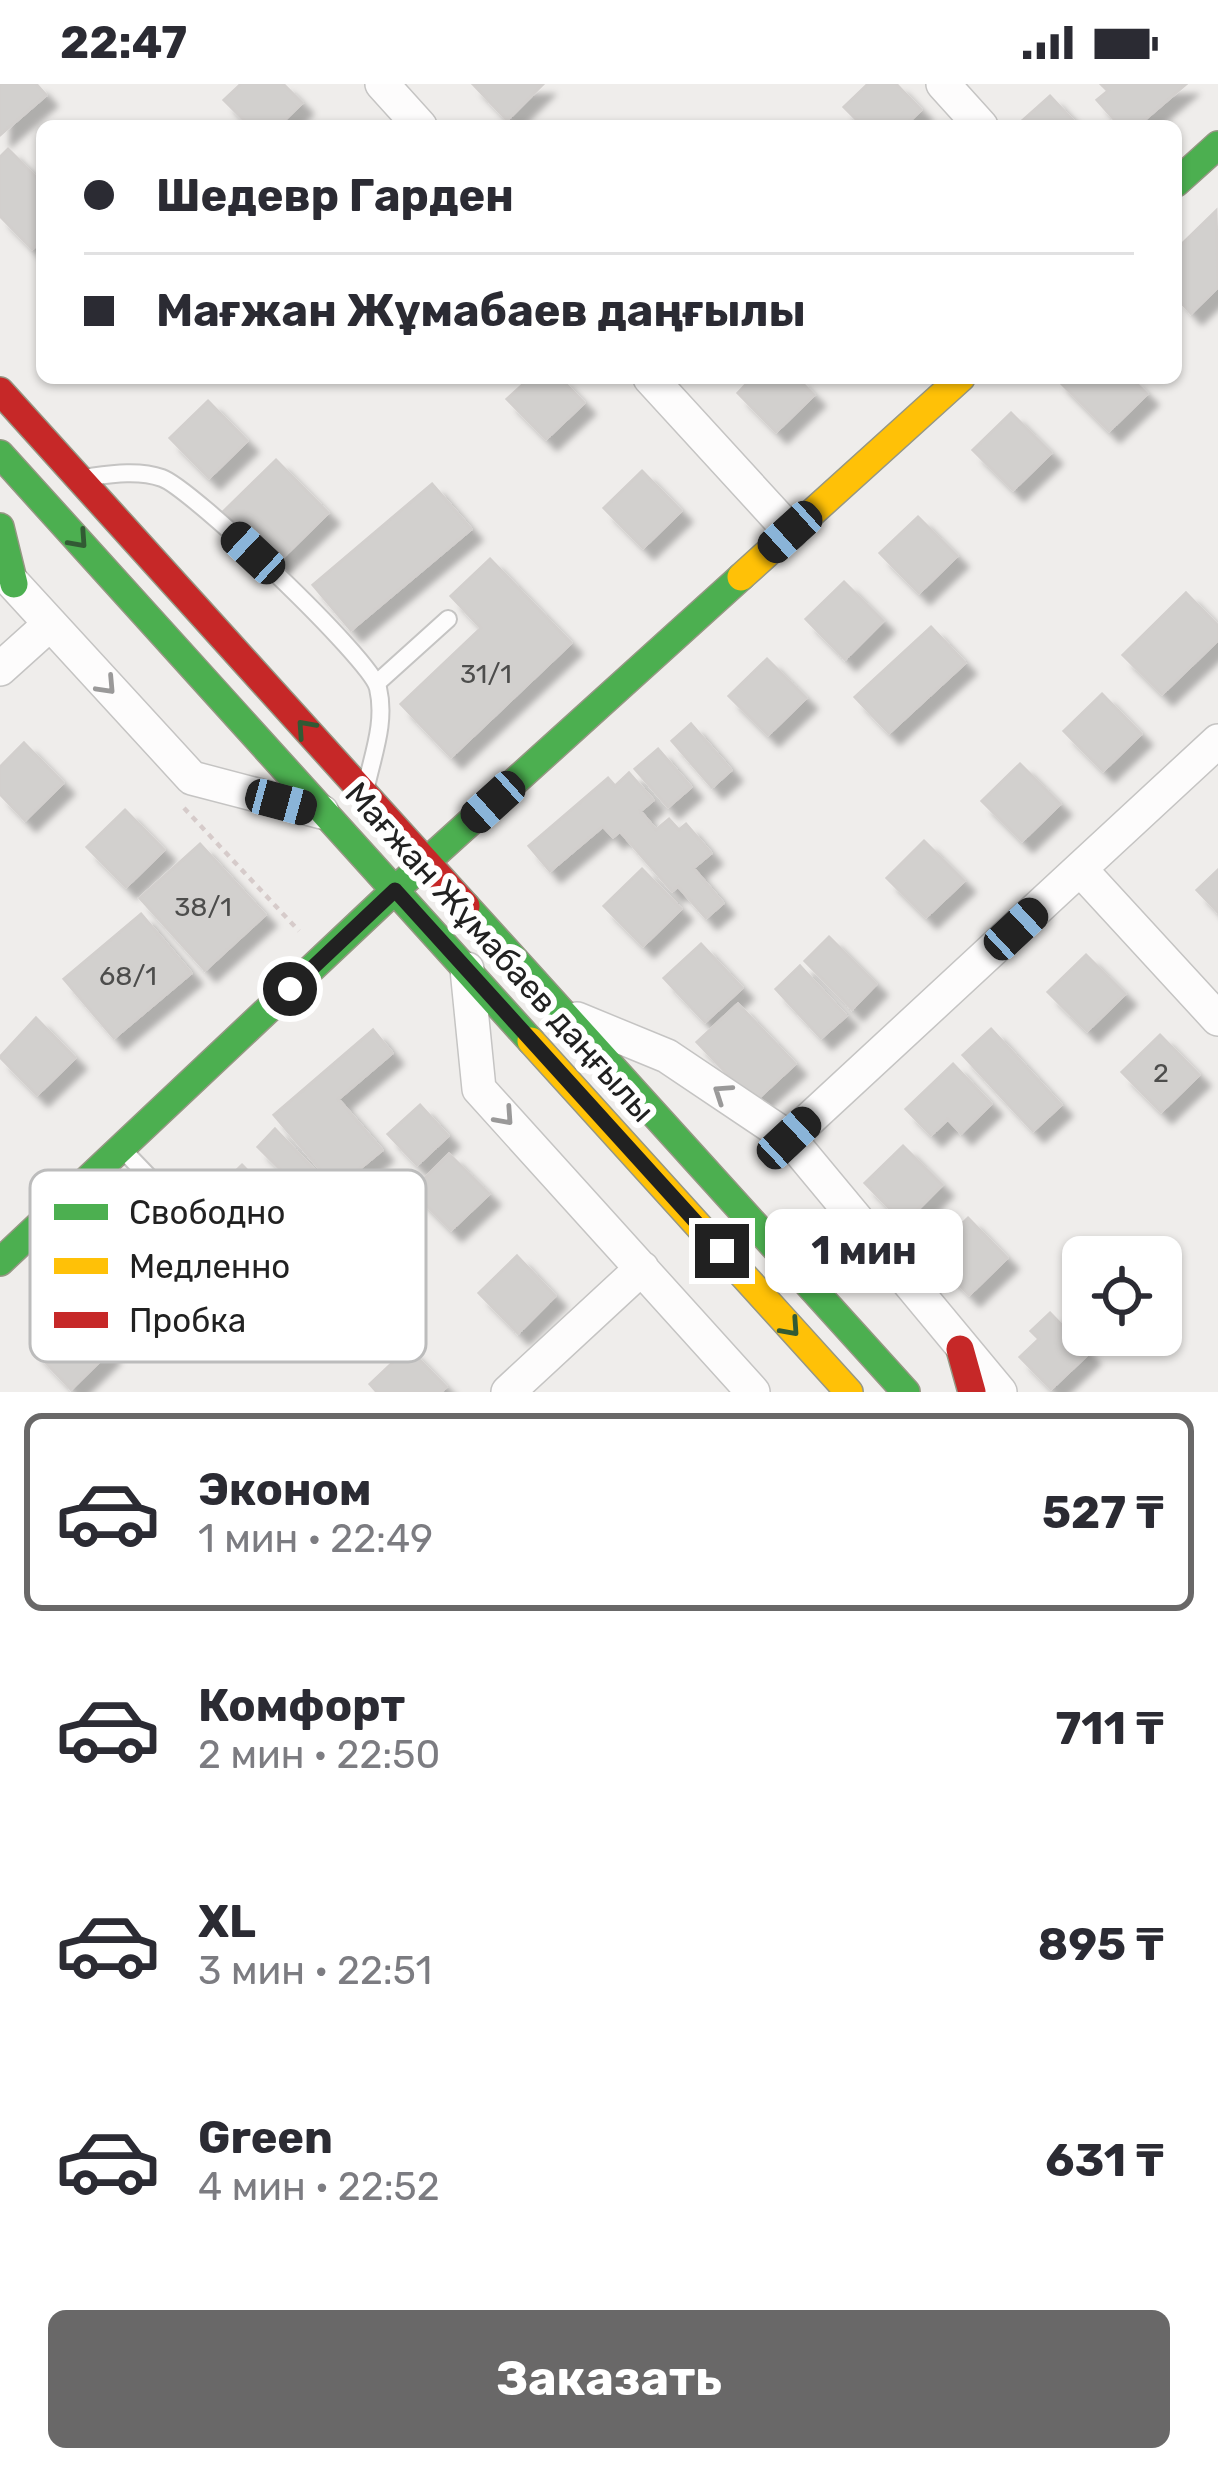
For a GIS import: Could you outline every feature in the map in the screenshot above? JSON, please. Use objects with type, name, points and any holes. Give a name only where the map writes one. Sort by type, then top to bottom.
[{"type":"main road","points":[[1182,178],[1218,146]]},
{"type":"main road","points":[[98,1170],[395,890],[954,384]]},
{"type":"main road","name":"Мағжан Жұмабаев даңғылы","points":[[0,391],[906,1392]]},
{"type":"main road","name":"Мағжан Жұмабаев даңғылы","points":[[0,454],[849,1392]]},
{"type":"main road","points":[[0,526],[7,576]]},
{"type":"main road","points":[[0,1262],[30,1234]]},
{"type":"main road","points":[[960,1349],[973,1392]]},
{"type":"street","points":[[382,84],[415,120]]},
{"type":"street","points":[[943,84],[976,120]]},
{"type":"street","points":[[655,384],[790,532]]},
{"type":"street","points":[[7,576],[192,778],[326,813]]},
{"type":"street","points":[[0,669],[50,624]]},
{"type":"street","points":[[789,1138],[1218,741]]},
{"type":"street","points":[[1080,869],[1218,1019]]},
{"type":"street","points":[[466,969],[478,1089],[753,1392]]},
{"type":"street","points":[[564,1014],[667,1056],[789,1138],[1000,1392]]},
{"type":"street","points":[[508,1392],[642,1268]]},
{"type":"lane","points":[[79,478],[121,472],[165,478],[333,629],[377,683],[381,725],[364,794]]},
{"type":"lane","points":[[377,683],[448,619]]},
{"type":"lane","points":[[122,1148],[143,1170]]},
{"type":"building","points":[[0,84],[36,84],[46,95],[0,135]]},
{"type":"building","points":[[241,84],[283,84],[302,103],[284,120],[244,120],[224,100]]},
{"type":"building","points":[[473,84],[543,84],[507,120]]},
{"type":"building","points":[[868,84],[896,84],[921,110],[910,120],[857,120],[844,107]]},
{"type":"building","points":[[1101,84],[1186,84],[1144,120],[1115,120],[1097,100],[1108,91]]},
{"type":"building","points":[[1050,96],[1072,120],[1023,120]]},
{"type":"building","points":[[8,149],[36,177],[36,245],[32,249],[0,216],[0,157]]},
{"type":"building","points":[[1216,211],[1218,287],[1191,313],[1182,303],[1182,244]]},
{"type":"building","points":[[523,384],[566,384],[584,403],[546,439],[507,399]]},
{"type":"building","points":[[746,384],[803,384],[814,395],[776,432],[738,393]]},
{"type":"building","points":[[1062,384],[1137,384],[1147,394],[1109,431]]},
{"type":"building","points":[[208,401],[247,441],[209,478],[170,438]]},
{"type":"building","points":[[1011,413],[1051,453],[1013,490],[973,450]]},
{"type":"building","points":[[276,460],[328,513],[276,564],[224,511]]},
{"type":"building","points":[[642,471],[681,511],[643,548],[604,508]]},
{"type":"building","points":[[432,484],[471,529],[351,630],[313,585]]},
{"type":"building","points":[[918,517],[957,556],[919,593],[880,553]]},
{"type":"building","points":[[490,559],[571,643],[451,757],[401,704],[481,628],[451,596]]},
{"type":"building","points":[[844,582],[883,621],[845,659],[806,619]]},
{"type":"building","points":[[1186,593],[1218,626],[1218,640],[1162,694],[1123,655]]},
{"type":"building","points":[[931,627],[965,663],[889,733],[855,697]]},
{"type":"building","points":[[767,659],[806,698],[768,735],[729,696]]},
{"type":"building","points":[[1102,694],[1141,734],[1103,771],[1064,731]]},
{"type":"building","points":[[691,724],[731,770],[712,787],[672,741]]},
{"type":"building","points":[[24,743],[63,783],[25,820],[0,794],[0,767]]},
{"type":"building","points":[[658,749],[691,787],[668,807],[635,769]]},
{"type":"building","points":[[1020,764],[1060,804],[1022,841],[982,801]]},
{"type":"building","points":[[629,773],[653,800],[640,811],[656,830],[669,819],[679,830],[686,824],[711,853],[693,868],[723,903],[706,918],[678,886],[672,891],[620,831],[613,837],[603,826],[550,871],[529,846],[608,778],[615,786]]},
{"type":"building","points":[[125,810],[164,850],[126,887],[87,847]]},
{"type":"building","points":[[924,841],[964,881],[926,917],[887,878]]},
{"type":"building","points":[[200,844],[265,915],[205,970],[140,898]]},
{"type":"building","points":[[642,869],[681,909],[643,946],[604,906]]},
{"type":"building","points":[[1218,870],[1218,912],[1197,890]]},
{"type":"building","points":[[141,914],[191,973],[114,1038],[64,979]]},
{"type":"building","points":[[829,937],[876,984],[852,1009],[805,961]]},
{"type":"building","points":[[701,944],[742,988],[705,1022],[664,978]]},
{"type":"building","points":[[1086,955],[1125,994],[1087,1031],[1048,992]]},
{"type":"building","points":[[800,966],[846,1016],[821,1038],[776,989]]},
{"type":"building","points":[[738,1004],[795,1064],[754,1102],[697,1042]]},
{"type":"building","points":[[36,1018],[75,1058],[37,1095],[0,1057]]},
{"type":"building","points":[[991,1029],[1061,1105],[1033,1131],[963,1055]]},
{"type":"building","points":[[373,1030],[392,1053],[338,1099],[382,1150],[358,1170],[321,1170],[274,1115]]},
{"type":"building","points":[[1160,1035],[1199,1075],[1161,1112],[1122,1072]]},
{"type":"building","points":[[953,1064],[991,1104],[961,1133],[948,1119],[931,1135],[906,1109]]},
{"type":"building","points":[[420,1105],[448,1136],[417,1165],[388,1134]]},
{"type":"building","points":[[275,1129],[314,1170],[281,1170],[258,1147]]},
{"type":"building","points":[[903,1146],[942,1185],[904,1223],[865,1183]]},
{"type":"building","points":[[449,1154],[489,1194],[451,1230],[426,1205],[426,1177]]},
{"type":"building","points":[[968,1218],[1007,1258],[969,1295],[930,1255]]},
{"type":"building","points":[[517,1256],[555,1296],[518,1333],[479,1293]]},
{"type":"building","points":[[1050,1313],[1062,1325],[1062,1356],[1086,1356],[1051,1389],[1020,1357],[1039,1339],[1031,1331]]},
{"type":"building","points":[[45,1362],[99,1362],[71,1389]]},
{"type":"building","points":[[393,1362],[422,1362],[446,1387],[441,1392],[377,1392],[370,1384]]},
{"type":"traffic: fast","points":[[1182,178],[1218,145]]},
{"type":"traffic: fast","points":[[0,454],[531,1041]]},
{"type":"traffic: fast","points":[[0,527],[14,584]]},
{"type":"traffic: fast","points":[[98,1170],[395,890],[741,577]]},
{"type":"traffic: fast","points":[[466,906],[906,1392]]},
{"type":"traffic: fast","points":[[0,1262],[30,1234]]},
{"type":"traffic: slow","points":[[741,577],[954,384]]},
{"type":"traffic: slow","points":[[531,1041],[849,1392]]},
{"type":"traffic: jam","points":[[0,391],[466,906]]},
{"type":"traffic: jam","points":[[960,1349],[972,1392]]},
{"type":"route","points":[[290,989],[395,890],[722,1251]]}]
